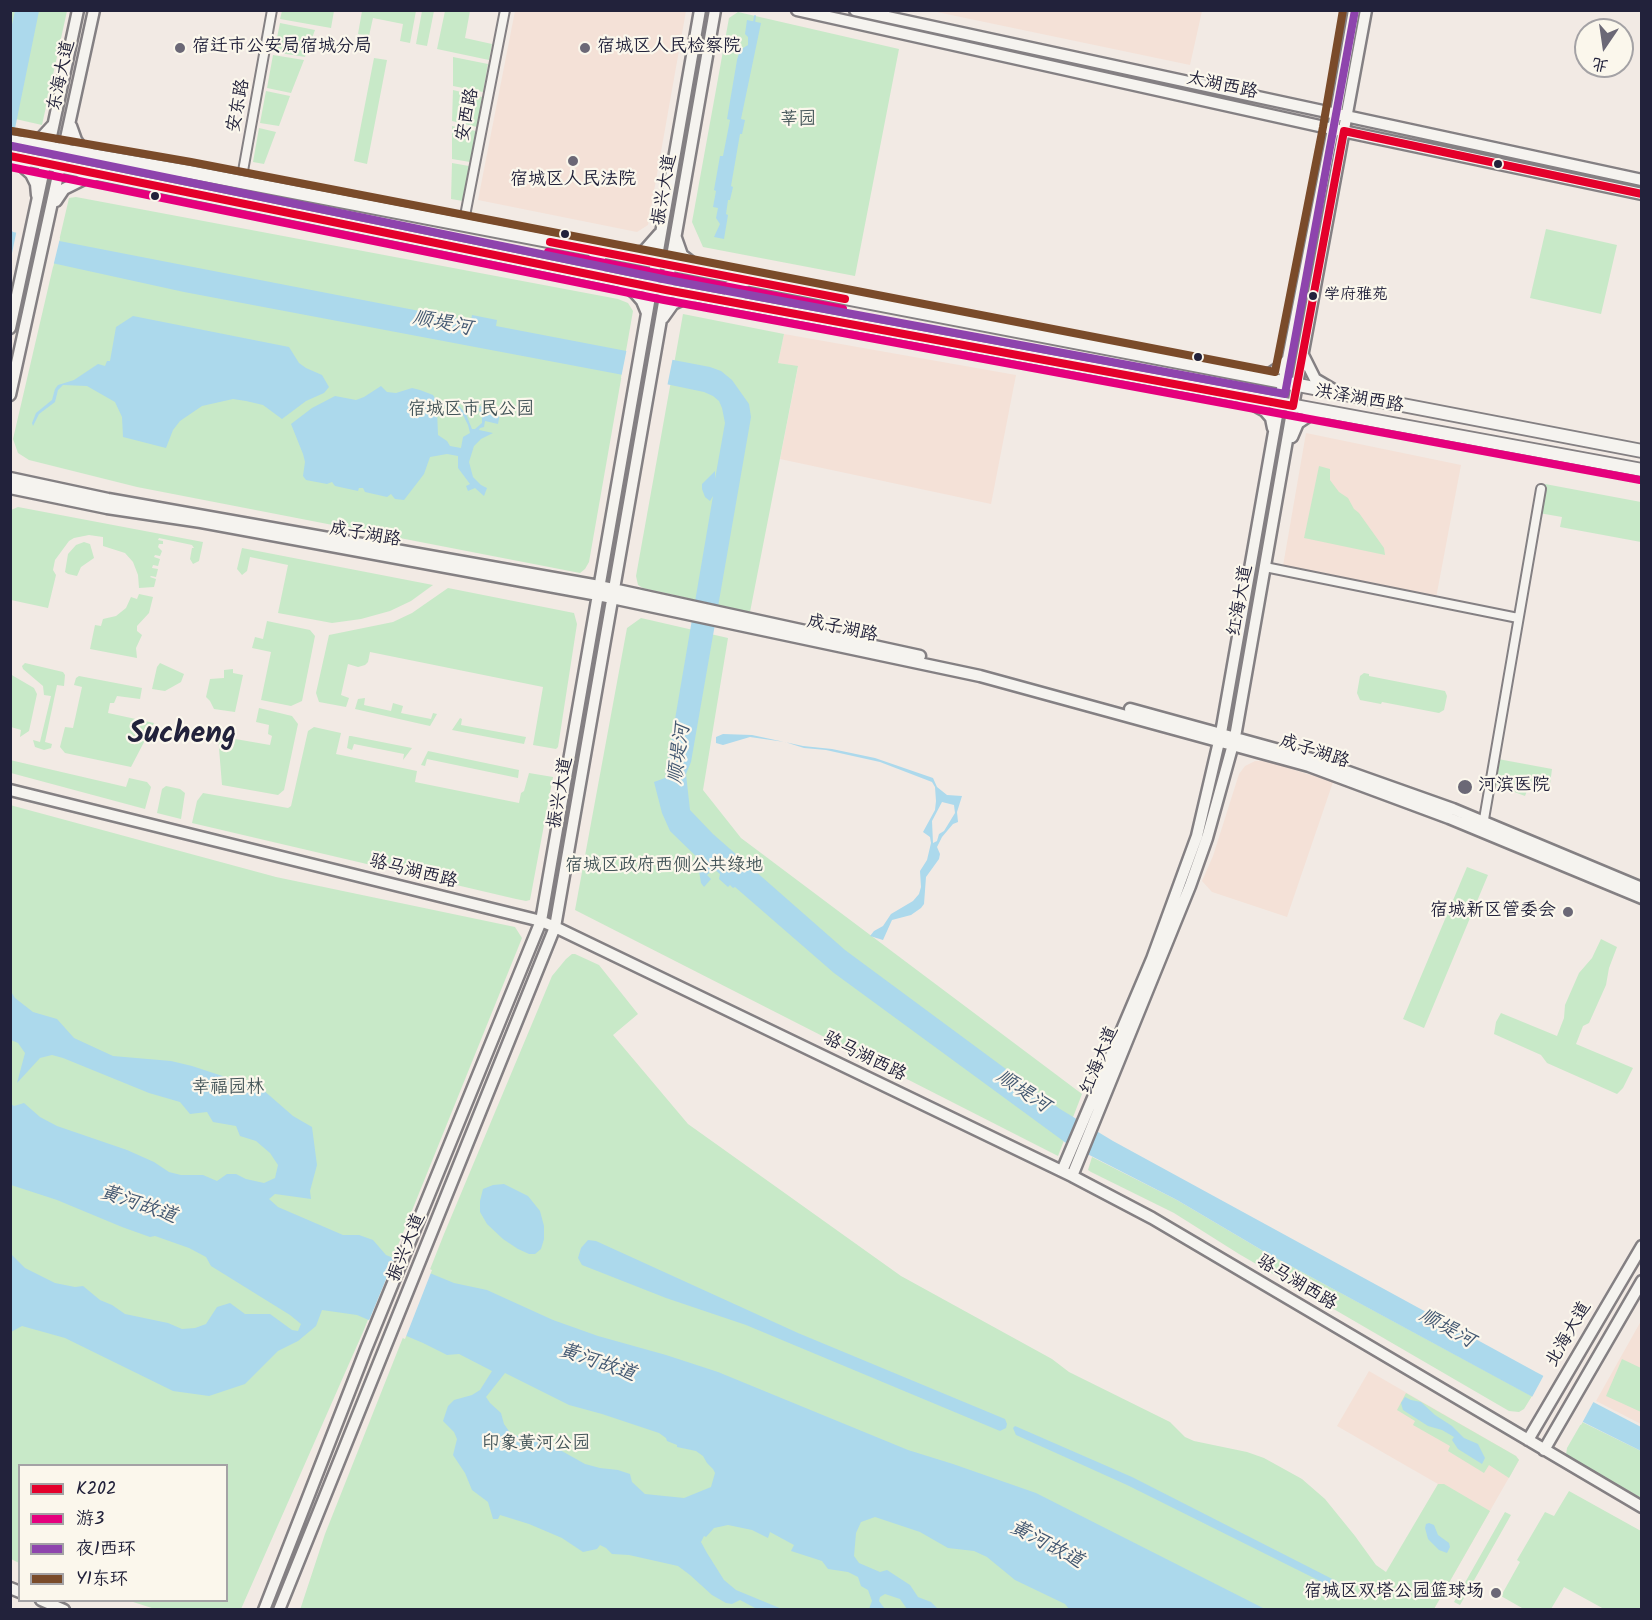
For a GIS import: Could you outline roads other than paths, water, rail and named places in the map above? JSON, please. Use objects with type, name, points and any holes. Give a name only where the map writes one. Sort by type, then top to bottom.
[{"type":"main road","name":"洪泽湖西路","points":[[16,142],[189,172],[1641,451]]},
{"type":"main road","name":"洪泽湖西路","points":[[11,157],[666,290],[1641,470]]},
{"type":"main road","points":[[119,178],[113,170],[117,163],[124,161]]},
{"type":"main road","points":[[591,274],[596,271],[600,263],[598,255],[592,250]]},
{"type":"main road","points":[[744,304],[735,300],[730,291],[731,286],[737,282],[748,280]]},
{"type":"main road","points":[[1226,373],[1229,385],[1227,394]]},
{"type":"main road","points":[[1355,417],[1350,412],[1350,407],[1354,400],[1359,398]]},
{"type":"street","name":"东海大道","points":[[10,328],[78,10]]},
{"type":"street","name":"东海大道","points":[[10,395],[38,277],[94,10]]},
{"type":"street","name":"安东路","points":[[243,171],[272,10]]},
{"type":"street","name":"安西路","points":[[463,226],[505,10]]},
{"type":"street","name":"振兴大道","points":[[264,1610],[366,1349],[541,921],[700,10]]},
{"type":"street","name":"振兴大道","points":[[279,1610],[555,927],[715,10]]},
{"type":"street","name":"太湖西路","points":[[797,10],[1641,194]]},
{"type":"street","name":"太湖西路","points":[[855,10],[1641,180]]},
{"type":"street","name":"红海大道","points":[[1342,115],[1354,10]]},
{"type":"street","name":"红海大道","points":[[1072,1176],[1080,1158],[1096,1103],[1197,837],[1220,738],[1283,384],[1366,10]]},
{"type":"street","points":[[694,48],[697,44],[703,43],[708,52]]},
{"type":"street","points":[[16,142],[41,138],[56,120]]},
{"type":"street","points":[[70,122],[81,147],[96,157]]},
{"type":"street","name":"红海大道","points":[[1096,1103],[1190,886],[1207,838],[1234,741],[1303,355],[1339,130]]},
{"type":"street","points":[[11,157],[25,167],[36,184],[37,208]]},
{"type":"street","points":[[51,214],[64,189],[99,174]]},
{"type":"street","points":[[666,207],[672,212],[680,210]]},
{"type":"street","points":[[626,256],[644,251],[661,231]]},
{"type":"street","points":[[675,234],[682,255],[703,271]]},
{"type":"street","points":[[615,279],[635,293],[642,301],[647,313]]},
{"type":"street","points":[[644,332],[659,329],[673,304],[686,298],[699,296]]},
{"type":"street","points":[[1303,355],[1315,380],[1346,396]]},
{"type":"street","points":[[1247,377],[1270,373],[1283,366],[1289,357]]},
{"type":"street","points":[[1227,394],[1258,406],[1269,415],[1273,436]]},
{"type":"street","points":[[1284,460],[1298,423],[1310,415],[1325,412]]},
{"type":"street","name":"成子湖路","points":[[10,478],[108,499],[613,594],[980,676],[1234,741],[1482,827],[1641,888]]},
{"type":"street","name":"成子湖路","points":[[10,488],[107,508],[201,522],[598,591]]},
{"type":"street","points":[[1482,827],[1541,489]]},
{"type":"street","points":[[1265,567],[1518,618]]},
{"type":"street","name":"骆马湖西路","points":[[10,790],[541,921],[555,927],[1062,1171],[1152,1218],[1641,1507]]},
{"type":"street","name":"成子湖路","points":[[1482,827],[1641,898]]},
{"type":"street","points":[[1062,1171],[1096,1103]]},
{"type":"street","name":"北海大道","points":[[1528,1440],[1641,1246]]},
{"type":"street","name":"北海大道","points":[[1544,1450],[1641,1281]]},
{"type":"street","points":[[286,1610],[307,1541]]},
{"type":"street","points":[[258,1610],[288,1549]]},
{"type":"street","points":[[46,1602],[64,1610]]},
{"type":"water","points":[[15,11],[39,11],[11,148],[11,29]]},
{"type":"water","points":[[747,20],[761,23],[741,119],[745,120],[742,134],[740,134],[731,186],[733,187],[730,200],[728,200],[724,239],[714,237],[720,224],[716,218],[718,208],[713,207],[716,191],[714,190],[730,120],[727,119],[737,60],[740,50],[748,45],[748,37],[745,34]]},
{"type":"water","name":"顺堤河","points":[[10,229],[13,232],[471,321],[472,315],[497,320],[496,326],[721,371],[732,380],[749,404],[751,417],[691,762],[686,774],[690,810],[713,834],[845,950],[1060,1109],[1113,1141],[1641,1427],[1641,1451],[1529,1395],[1265,1252],[1177,1200],[1066,1143],[834,973],[735,887],[730,885],[728,887],[719,879],[720,874],[714,869],[707,875],[711,879],[704,887],[699,871],[704,864],[670,831],[662,813],[654,782],[665,778],[713,496],[710,501],[705,497],[702,484],[715,471],[715,479],[725,423],[719,401],[713,396],[704,392],[618,374],[184,292],[11,254]]},
{"type":"water","points":[[133,316],[289,347],[299,363],[322,375],[329,387],[324,393],[306,401],[282,419],[263,405],[246,401],[233,399],[202,406],[180,421],[173,430],[166,448],[123,437],[122,417],[115,402],[87,386],[63,385],[58,390],[55,402],[39,414],[33,426],[36,413],[52,400],[58,385],[74,380],[98,364],[105,366],[107,361],[110,361],[116,327]]},
{"type":"water","points":[[381,386],[387,392],[396,393],[412,388],[420,390],[433,395],[436,400],[459,406],[466,414],[472,429],[482,423],[480,406],[497,409],[500,407],[498,424],[485,421],[484,427],[480,428],[479,430],[493,433],[481,439],[474,446],[469,462],[473,477],[487,488],[484,496],[475,488],[468,491],[466,486],[470,484],[458,468],[458,456],[447,454],[430,457],[424,474],[404,500],[395,499],[391,494],[387,497],[365,492],[363,488],[359,488],[358,491],[335,486],[332,482],[327,484],[306,480],[303,476],[305,462],[303,454],[291,424],[312,408],[335,396],[356,400]],"holes":[[[443,406],[462,413],[470,433],[463,437],[461,448],[450,446],[438,435],[437,409]]]},
{"type":"water","points":[[723,734],[752,735],[783,742],[750,737],[723,745],[716,743],[716,737]]},
{"type":"water","points":[[786,742],[875,758],[933,778],[937,787],[947,795],[962,796],[957,812],[958,822],[953,824],[942,837],[937,847],[940,854],[939,859],[926,877],[924,904],[911,915],[892,920],[883,940],[870,936],[883,926],[891,914],[913,901],[919,894],[920,871],[927,860],[931,843],[930,837],[923,832],[935,810],[935,787],[932,782],[880,762],[826,750],[804,748]],"holes":[[[942,802],[954,805],[955,813],[944,831],[939,834],[937,841],[933,843],[932,821]]]},
{"type":"water","name":"黄河故道","points":[[10,990],[15,998],[33,1012],[57,1019],[74,1038],[113,1056],[171,1061],[262,1089],[293,1116],[312,1127],[317,1165],[310,1191],[311,1199],[275,1194],[269,1199],[278,1207],[343,1235],[359,1235],[373,1240],[386,1255],[454,1283],[487,1290],[553,1320],[598,1336],[718,1372],[908,1450],[1036,1493],[1265,1609],[1069,1609],[1065,1604],[1015,1580],[987,1557],[974,1551],[948,1548],[920,1532],[875,1517],[861,1522],[856,1533],[854,1556],[859,1563],[880,1572],[887,1570],[910,1585],[918,1597],[931,1602],[938,1609],[907,1609],[900,1599],[885,1594],[880,1597],[879,1601],[885,1609],[869,1609],[872,1601],[868,1590],[861,1586],[858,1577],[848,1572],[828,1569],[822,1561],[791,1551],[794,1545],[770,1532],[768,1538],[752,1530],[728,1525],[714,1528],[706,1537],[704,1536],[701,1542],[724,1580],[736,1590],[782,1609],[757,1609],[740,1600],[732,1604],[726,1603],[712,1595],[678,1566],[629,1555],[612,1554],[600,1545],[597,1549],[583,1552],[562,1538],[529,1524],[500,1515],[498,1519],[493,1519],[488,1502],[472,1490],[465,1473],[453,1455],[457,1439],[454,1432],[443,1421],[448,1406],[454,1400],[480,1390],[492,1371],[459,1354],[447,1355],[357,1315],[322,1310],[316,1326],[298,1341],[278,1351],[245,1384],[209,1396],[173,1391],[65,1338],[22,1326],[11,1332],[11,1254],[25,1268],[55,1283],[75,1287],[83,1286],[100,1300],[125,1314],[168,1323],[182,1329],[206,1324],[217,1307],[230,1303],[245,1314],[270,1314],[292,1330],[298,1331],[301,1324],[211,1266],[206,1257],[189,1248],[155,1236],[150,1237],[57,1200],[11,1185],[11,1104],[14,1106],[24,1103],[40,1117],[57,1126],[127,1150],[154,1162],[169,1172],[181,1175],[203,1175],[217,1181],[227,1174],[236,1174],[264,1183],[275,1178],[278,1165],[270,1153],[256,1141],[240,1136],[236,1126],[213,1122],[207,1112],[190,1114],[180,1102],[149,1093],[63,1058],[52,1055],[40,1058],[17,1083],[25,1053],[18,1043],[11,1040]],"holes":[[[505,1373],[569,1405],[659,1433],[677,1447],[696,1451],[703,1456],[715,1473],[711,1487],[684,1498],[645,1494],[632,1482],[630,1474],[585,1464],[553,1446],[511,1434],[504,1424],[501,1413],[486,1397]]]},
{"type":"water","points":[[504,1184],[528,1196],[540,1211],[544,1226],[544,1239],[541,1249],[535,1254],[518,1249],[503,1239],[487,1224],[480,1212],[483,1189]]},
{"type":"water","points":[[588,1240],[596,1241],[798,1333],[1005,1419],[1006,1428],[1000,1431],[746,1325],[666,1298],[582,1265],[578,1258],[581,1248]]},
{"type":"water","points":[[1405,1397],[1421,1402],[1464,1438],[1478,1444],[1485,1458],[1482,1464],[1458,1449],[1452,1440],[1454,1437],[1428,1426],[1403,1410],[1401,1403]]},
{"type":"water","points":[[1015,1426],[1132,1477],[1348,1587],[1347,1592],[1340,1591],[1127,1485],[1016,1435],[1013,1428]]},
{"type":"water","points":[[1429,1523],[1434,1525],[1438,1535],[1449,1543],[1447,1553],[1439,1550],[1428,1539],[1425,1528]]},
{"type":"waterway","points":[[754,23],[755,16]]},
{"type":"place","name":"宿迁市公安局宿城分局","points":[[180,48]]},
{"type":"place","name":"宿城区人民检察院","points":[[585,48]]},
{"type":"place","name":"宿城区人民法院","points":[[573,161]]},
{"type":"place","name":"学府雅苑","points":[[1313,296]]},
{"type":"place","name":"河滨医院","points":[[1465,787]]},
{"type":"place","name":"宿城新区管委会","points":[[1568,912]]},
{"type":"place","name":"宿城区双塔公园篮球场","points":[[1496,1593]]},
{"type":"district","name":"Sucheng","points":[[182,737]]},
{"type":"park label","name":"莘园","points":[[798,121]]},
{"type":"park label","name":"宿城区市民公园","points":[[471,411]]},
{"type":"park label","name":"宿城区政府西侧公共绿地","points":[[664,867]]},
{"type":"park label","name":"幸福园林","points":[[228,1089]]},
{"type":"park label","name":"印象黄河公园","points":[[536,1445]]}]
